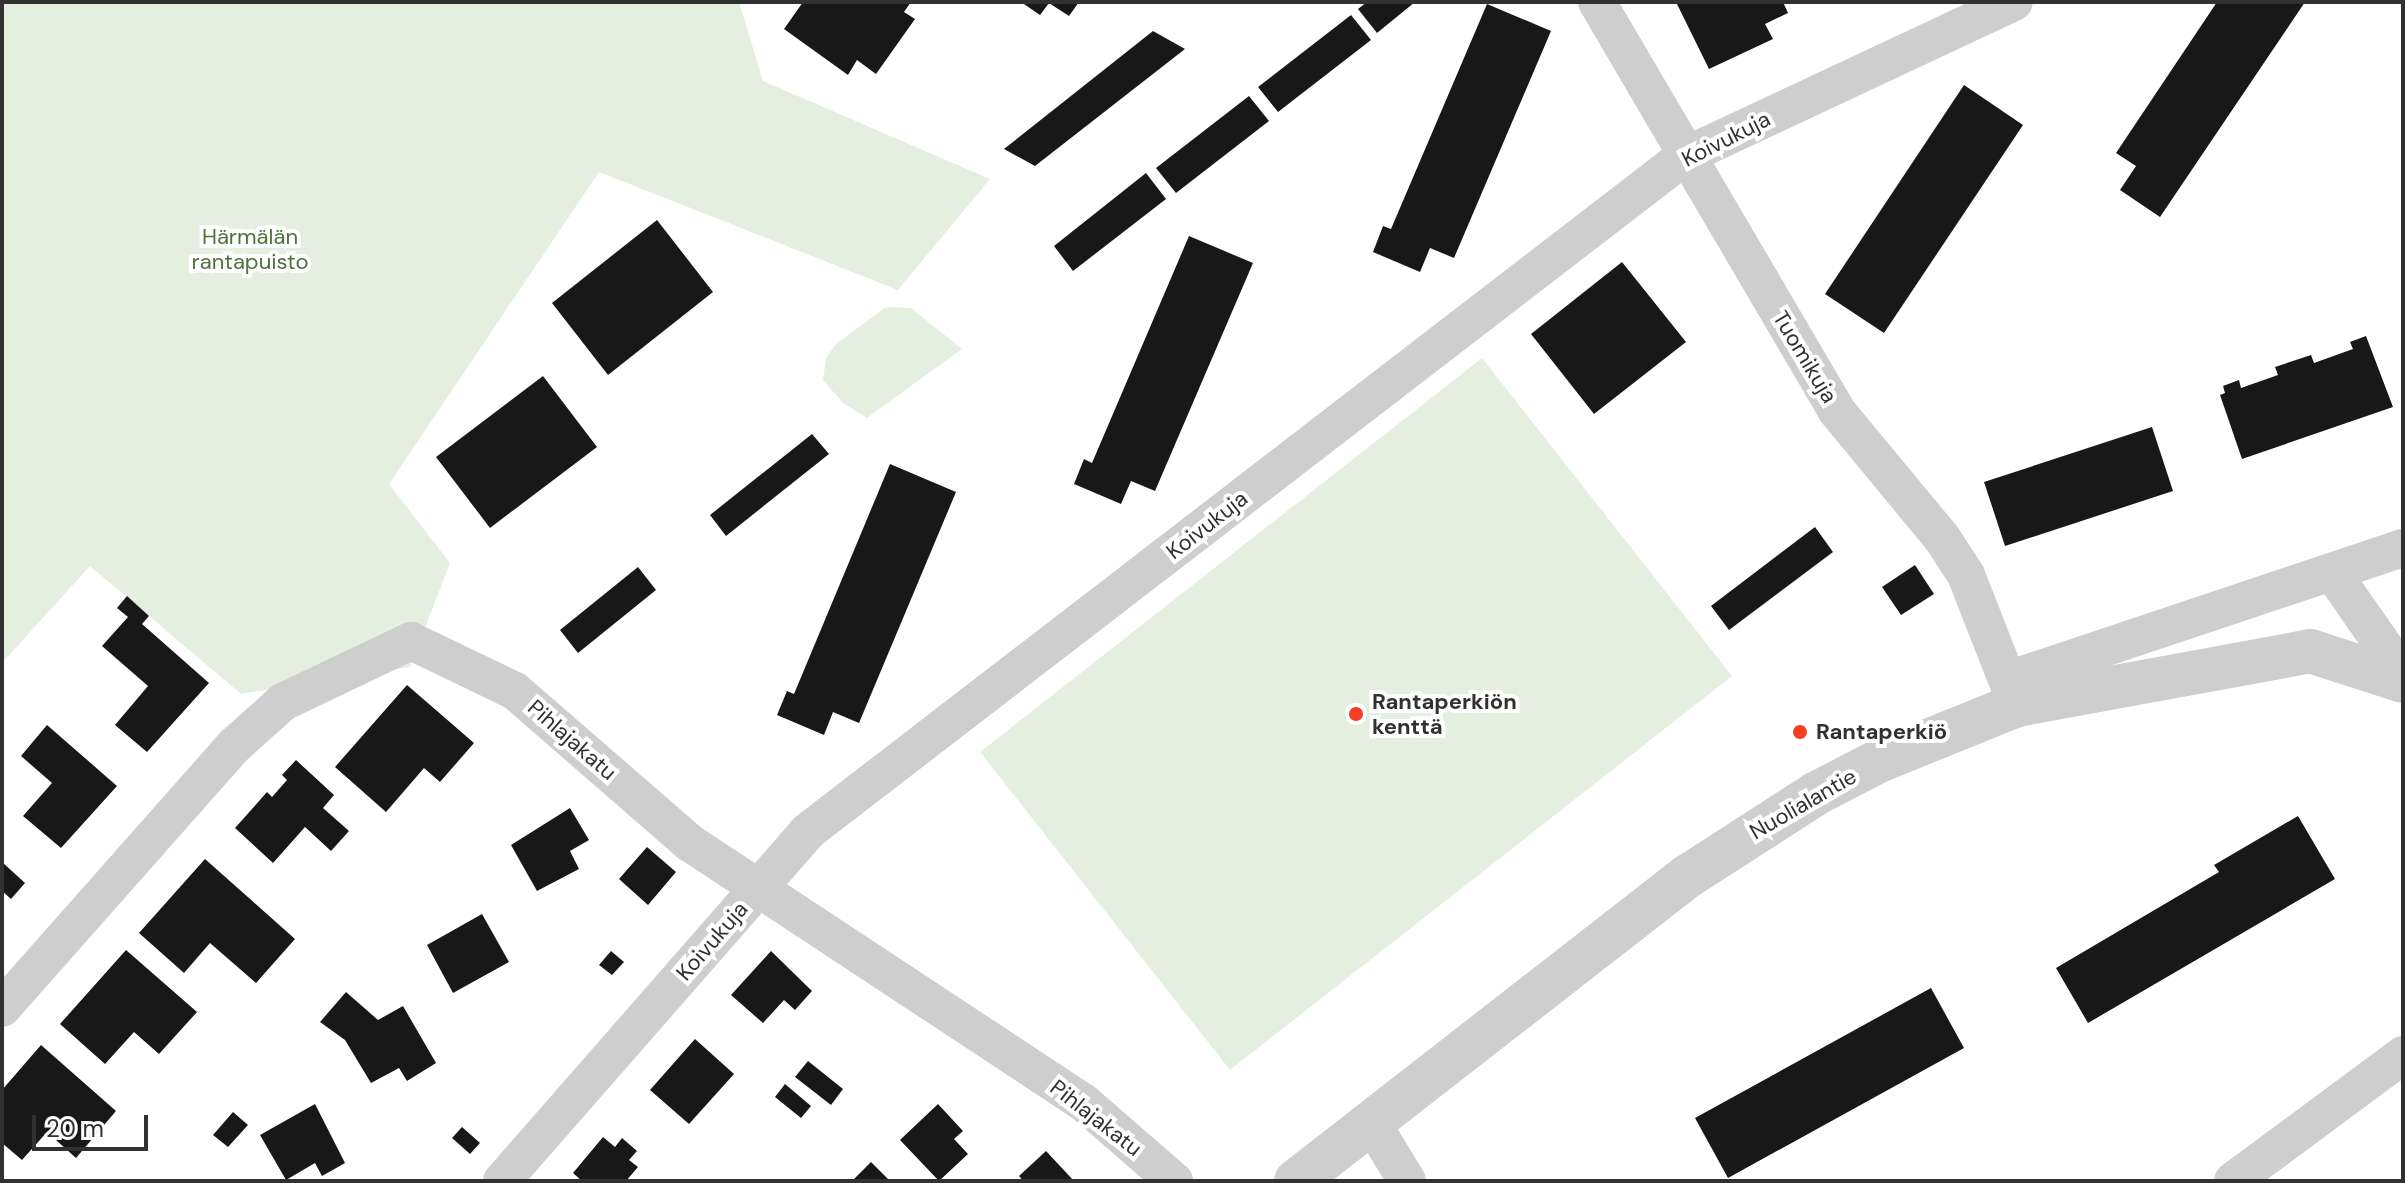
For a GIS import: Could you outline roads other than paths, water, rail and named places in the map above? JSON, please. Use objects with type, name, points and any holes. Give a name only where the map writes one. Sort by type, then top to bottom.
[{"type":"street","name":"Tuomikuja","points":[[1597,2],[1836,410],[1942,538],[1966,575],[2013,693]]},
{"type":"street","name":"Koivukuja","points":[[502,1181],[807,832],[1685,156],[2014,2]]},
{"type":"street","points":[[2013,693],[2332,572],[2402,552]]},
{"type":"street","points":[[2332,572],[2403,674]]},
{"type":"street","name":"Pihlajakatu","points":[[2,1008],[235,745],[273,710],[411,641],[515,691],[690,843],[1083,1102],[1174,1181]]},
{"type":"street","name":"Nuolialantie","points":[[1296,1181],[1566,967],[1746,837],[1881,760],[2013,693],[2310,651],[2403,681]]},
{"type":"street","points":[[2233,1181],[2403,1055]]},
{"type":"street","points":[[1371,1122],[1407,1181]]},
{"type":"place","name":"Rantaperkiön kenttä","points":[[1356,714]]},
{"type":"place","name":"Rantaperkiö","points":[[1800,732]]},
{"type":"park label","name":"Härmälän rantapuisto","points":[[250,248]]}]
